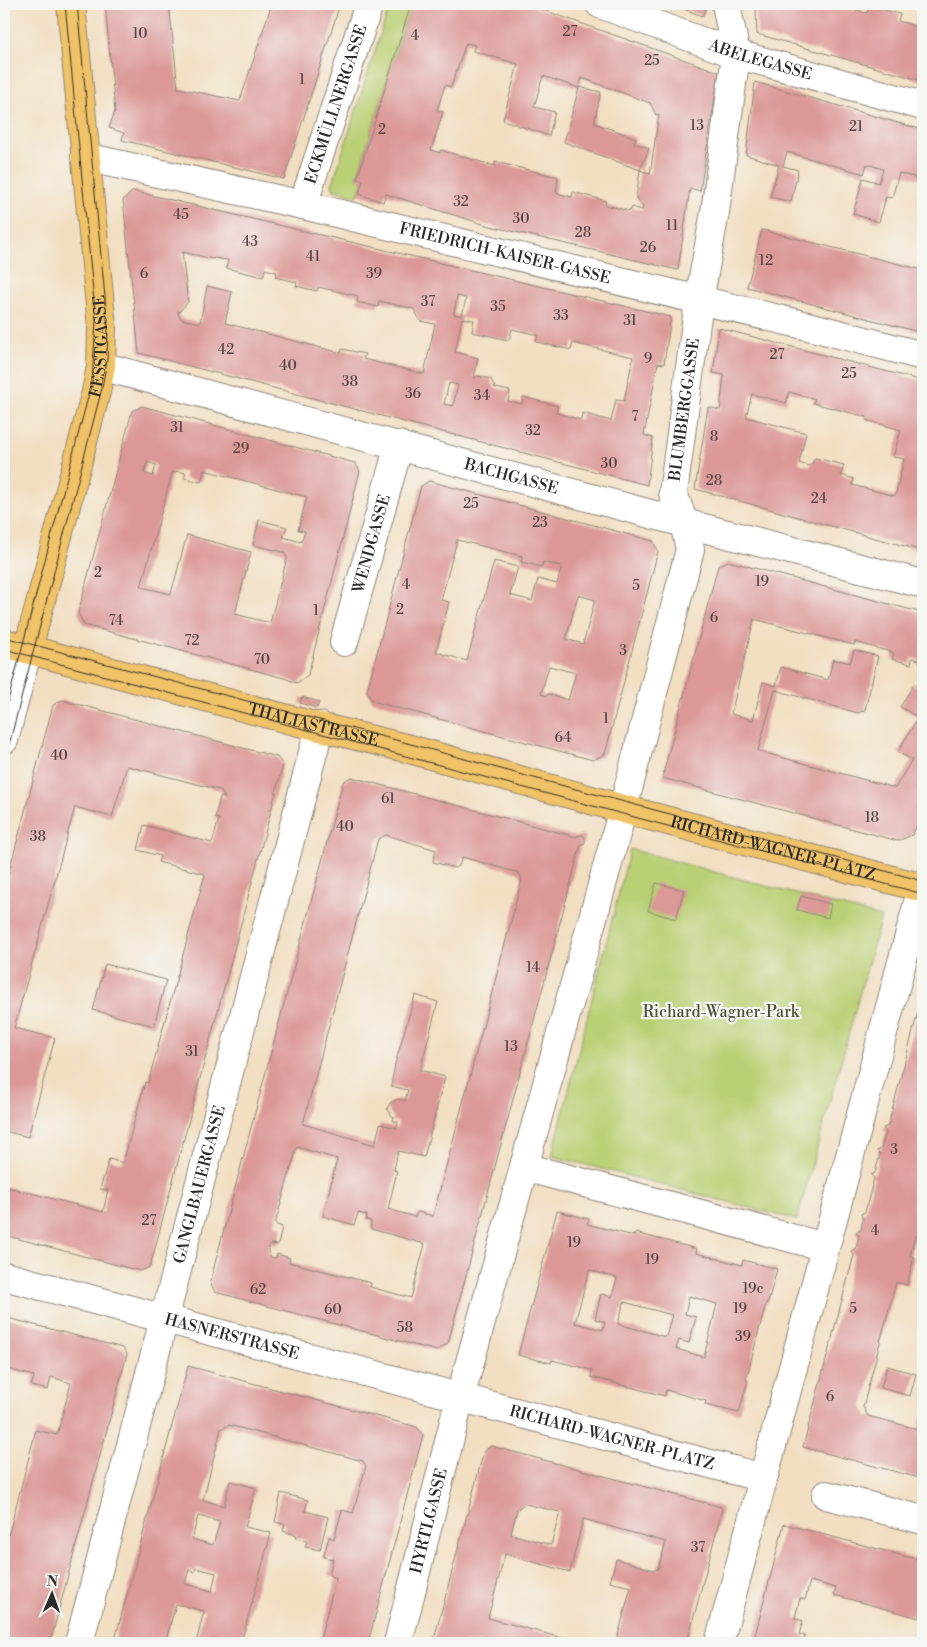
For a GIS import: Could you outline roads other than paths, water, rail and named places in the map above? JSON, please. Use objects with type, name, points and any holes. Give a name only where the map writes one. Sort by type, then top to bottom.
[{"type":"main road","name":"FESSTGASSE","points":[[16,646],[96,392],[101,366],[102,327],[71,4]]},
{"type":"main road","name":"THALIASTRASSE","points":[[16,646],[406,748],[623,809]]},
{"type":"main road","name":"RICHARD-WAGNER-PLATZ","points":[[623,809],[923,886]]},
{"type":"street","name":"ECKMÜLLNERGASSE","points":[[303,204],[369,4]]},
{"type":"street","name":"ABELEGASSE","points":[[600,4],[736,54],[923,106]]},
{"type":"street","name":"BLUMBERGGASSE","points":[[623,809],[690,549],[684,523],[673,493],[699,301],[715,212],[736,54],[726,4]]},
{"type":"street","name":"FRIEDRICH-KAISER-GASSE","points":[[85,157],[303,204],[816,328],[923,356]]},
{"type":"street","name":"BACHGASSE","points":[[101,366],[684,523],[923,584]]},
{"type":"street","name":"WENDGASSE","points":[[344,642],[399,445]]},
{"type":"street","points":[[4,740],[16,646]]},
{"type":"street","name":"GANGLBAUERGASSE","points":[[79,1643],[320,726]]},
{"type":"street","points":[[460,1398],[623,809]]},
{"type":"street","name":"RICHARD-WAGNER-PLATZ","points":[[460,1398],[763,1478],[923,886]]},
{"type":"street","points":[[524,1167],[825,1247]]},
{"type":"street","name":"HASNERSTRASSE","points":[[4,1276],[460,1398]]},
{"type":"street","name":"HYRTLGASSE","points":[[398,1643],[460,1398]]},
{"type":"street","points":[[719,1643],[763,1478]]},
{"type":"street","points":[[826,1495],[923,1520]]},
{"type":"tram line","points":[[4,716],[92,382],[96,322],[65,4]]},
{"type":"tram line","points":[[4,764],[101,392],[107,361],[108,329],[77,4]]},
{"type":"tram line","points":[[4,637],[923,881]]},
{"type":"tram line","points":[[4,649],[923,894]]},
{"type":"park label","name":"Richard-Wagner-Park","points":[[721,1012]]}]
